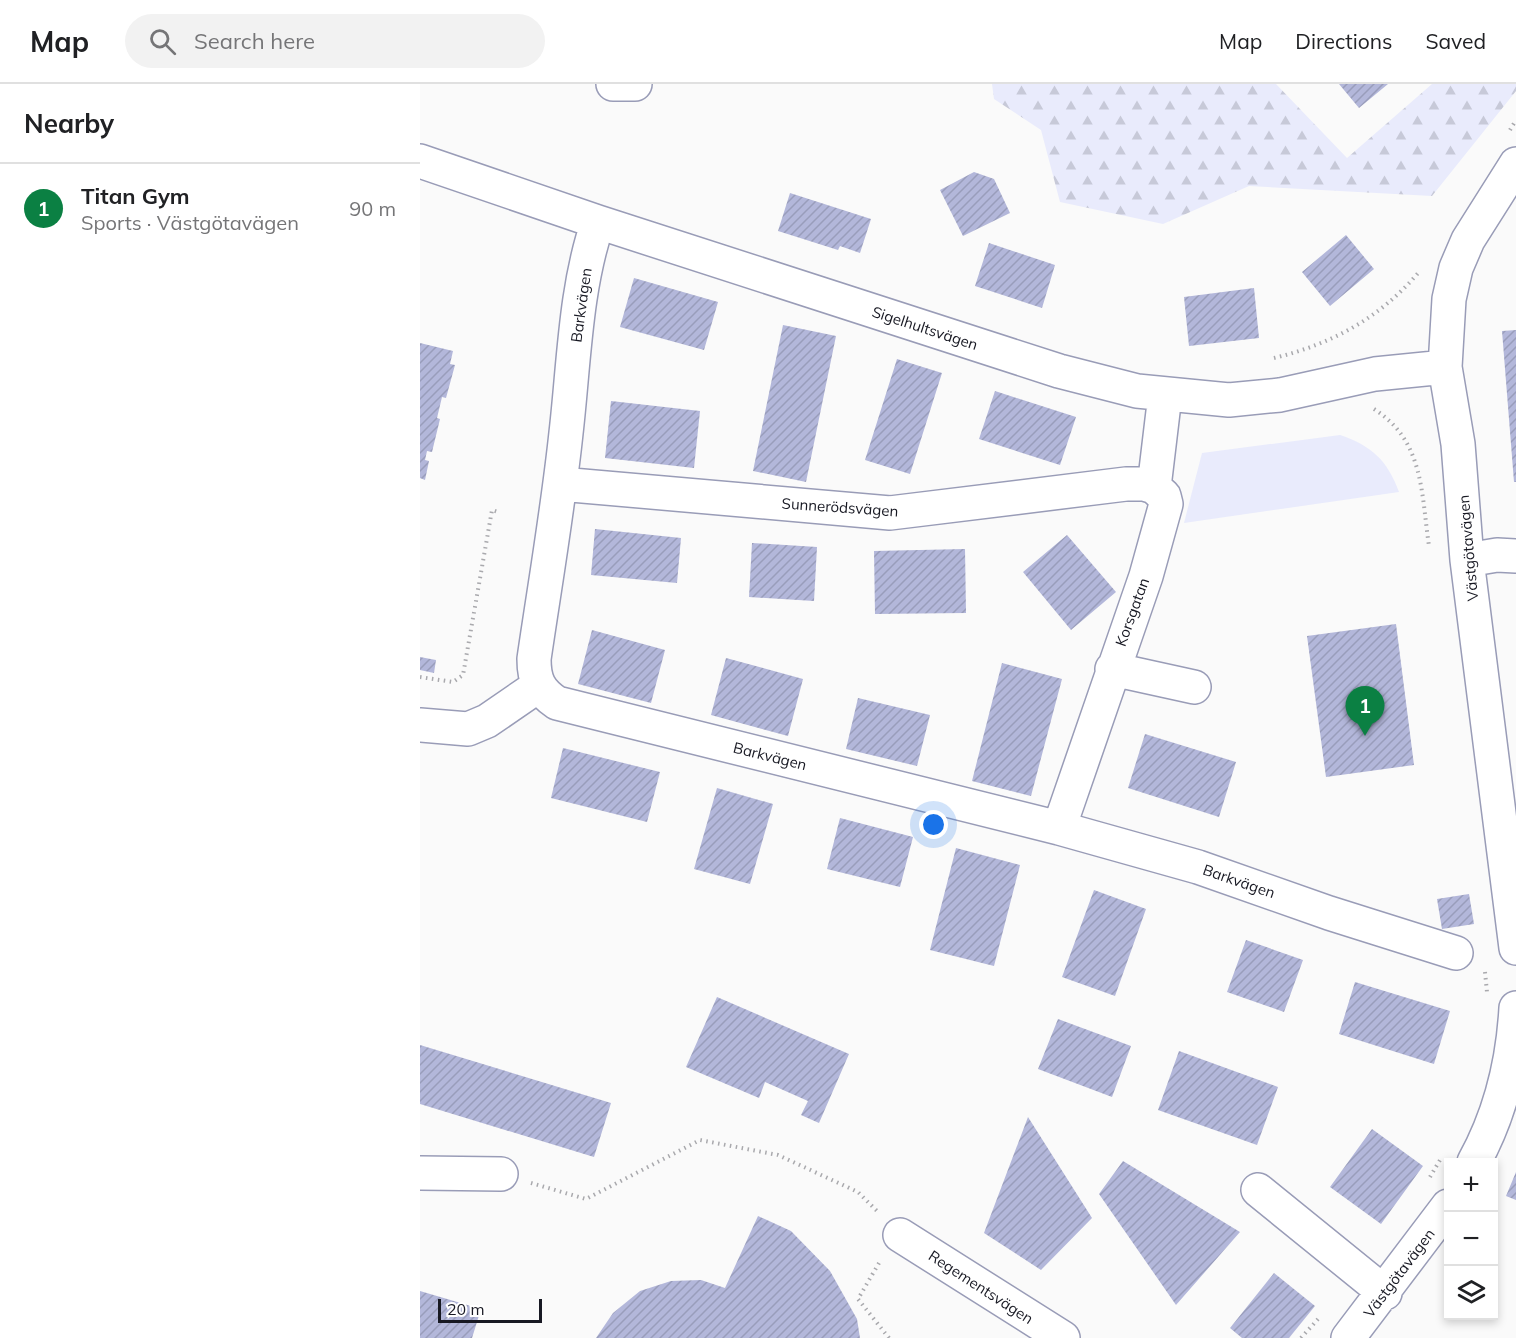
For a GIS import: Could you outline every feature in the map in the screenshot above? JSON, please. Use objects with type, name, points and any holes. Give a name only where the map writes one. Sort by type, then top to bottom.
[{"type":"street","points":[[613,84],[635,84]]},
{"type":"street","name":"Sigelhultsvägen","points":[[420,161],[598,222],[1059,371],[1137,391],[1229,400],[1280,395],[1375,374],[1445,368]]},
{"type":"street","name":"Västgötavägen","points":[[1516,164],[1473,230],[1456,268],[1449,299],[1445,368],[1458,444],[1467,560],[1516,948]]},
{"type":"street","name":"Barkvägen","points":[[598,222],[591,242],[579,315],[560,484],[534,659],[538,686],[545,695],[557,703],[1059,828],[1198,867],[1329,913],[1456,953]]},
{"type":"street","name":"Korsgatan","points":[[1059,828],[1146,576],[1166,504],[1164,496],[1154,487],[1165,395]]},
{"type":"street","name":"Sunnerödsvägen","points":[[560,484],[890,513],[1126,484],[1154,487]]},
{"type":"street","points":[[1467,560],[1497,555],[1516,556]]},
{"type":"street","points":[[1112,669],[1194,687]]},
{"type":"street","points":[[420,725],[468,729],[487,721],[538,686]]},
{"type":"street","points":[[1460,1157],[1485,1142],[1500,1100],[1515,1040],[1501,1006]]},
{"type":"street","points":[[420,1173],[501,1174]]},
{"type":"street","points":[[1258,1190],[1385,1293]]},
{"type":"street","name":"Västgötavägen","points":[[1362,1333],[1385,1293],[1445,1212]]},
{"type":"street","name":"Regementsvägen","points":[[900,1235],[1063,1338]]},
{"type":"path","points":[[1264,360],[1315,348],[1378,313]]},
{"type":"path","points":[[1374,408],[1389,418],[1413,450],[1431,558]]},
{"type":"path","points":[[420,677],[453,682],[463,675],[492,510],[498,512]]},
{"type":"path","points":[[1485,969],[1501,1006]]},
{"type":"path","points":[[501,1174],[586,1199],[700,1140],[778,1155],[858,1192],[900,1235]]},
{"type":"path","points":[[1429,1179],[1460,1157]]},
{"type":"path","points":[[879,1263],[858,1299],[889,1338]]},
{"type":"path","points":[[1301,1338],[1323,1313]]},
{"type":"green space","points":[[992,84],[1276,84],[1347,158],[1432,84],[1516,84],[1516,91],[1432,196],[1249,186],[1163,224],[1060,202],[1041,130],[994,99]]},
{"type":"green space","points":[[1340,435],[1370,449],[1389,471],[1399,492],[1184,523],[1202,453]]},
{"type":"building","points":[[1339,84],[1388,84],[1359,108]]},
{"type":"building","points":[[974,172],[994,179],[1010,213],[963,236],[940,190]]},
{"type":"building","points":[[790,193],[871,219],[860,253],[840,246],[838,250],[778,231]]},
{"type":"building","points":[[1346,235],[1374,269],[1330,306],[1302,272]]},
{"type":"building","points":[[989,243],[1055,265],[1042,308],[975,286]]},
{"type":"building","points":[[634,278],[718,302],[704,350],[620,327]]},
{"type":"building","points":[[1254,288],[1259,338],[1189,346],[1184,297]]},
{"type":"building","points":[[783,325],[836,336],[806,482],[753,471]]},
{"type":"building","points":[[1516,330],[1516,482],[1514,482],[1502,331]]},
{"type":"building","points":[[420,343],[453,351],[450,364],[455,365],[446,398],[442,397],[437,418],[440,419],[432,452],[427,451],[425,460],[429,461],[425,480],[420,478]]},
{"type":"building","points":[[897,359],[942,373],[910,474],[865,460]]},
{"type":"building","points":[[995,391],[1076,417],[1060,465],[979,439]]},
{"type":"building","points":[[611,401],[700,411],[694,468],[605,458]]},
{"type":"building","points":[[595,529],[681,538],[677,583],[591,575]]},
{"type":"building","points":[[1067,535],[1116,592],[1071,630],[1023,572]]},
{"type":"building","points":[[752,543],[817,547],[814,601],[749,597]]},
{"type":"building","points":[[965,549],[966,613],[875,614],[874,551]]},
{"type":"building","points":[[1396,624],[1414,765],[1326,777],[1307,636]]},
{"type":"building","points":[[592,630],[665,650],[651,703],[578,684]]},
{"type":"building","points":[[420,657],[436,660],[434,673],[420,670]]},
{"type":"building","points":[[726,658],[803,679],[788,736],[711,715]]},
{"type":"building","points":[[1002,663],[1062,679],[1031,796],[972,781]]},
{"type":"building","points":[[858,698],[930,715],[917,766],[846,749]]},
{"type":"building","points":[[1145,734],[1236,762],[1219,817],[1128,788]]},
{"type":"building","points":[[563,748],[660,772],[647,822],[551,798]]},
{"type":"building","points":[[717,788],[773,804],[750,884],[694,869]]},
{"type":"building","points":[[840,818],[913,837],[900,887],[827,869]]},
{"type":"building","points":[[956,848],[1020,865],[994,966],[930,950]]},
{"type":"building","points":[[1094,890],[1146,909],[1115,996],[1062,977]]},
{"type":"building","points":[[1469,894],[1474,924],[1442,929],[1437,899]]},
{"type":"building","points":[[1246,940],[1303,960],[1284,1012],[1227,992]]},
{"type":"building","points":[[1355,982],[1450,1011],[1434,1064],[1339,1034]]},
{"type":"building","points":[[717,997],[849,1054],[819,1123],[801,1115],[808,1101],[765,1082],[759,1098],[686,1067]]},
{"type":"building","points":[[1058,1019],[1131,1046],[1112,1097],[1038,1069]]},
{"type":"building","points":[[420,1045],[611,1103],[594,1157],[420,1104]]},
{"type":"building","points":[[1179,1051],[1278,1087],[1257,1145],[1158,1110]]},
{"type":"building","points":[[1028,1117],[1092,1218],[1041,1270],[984,1233]]},
{"type":"building","points":[[1372,1129],[1423,1166],[1381,1224],[1330,1187]]},
{"type":"building","points":[[1123,1161],[1240,1232],[1176,1305],[1099,1194]]},
{"type":"building","points":[[1516,1172],[1516,1200],[1506,1196]]},
{"type":"building","points":[[758,1216],[791,1231],[830,1271],[857,1319],[860,1338],[596,1338],[613,1313],[640,1291],[671,1281],[701,1280],[725,1288]]},
{"type":"building","points":[[1274,1273],[1315,1306],[1289,1338],[1242,1338],[1230,1328]]},
{"type":"building","points":[[420,1291],[481,1309],[472,1338],[420,1338]]},
{"type":"place","name":"Titan Gym","points":[[1365,736]]}]
